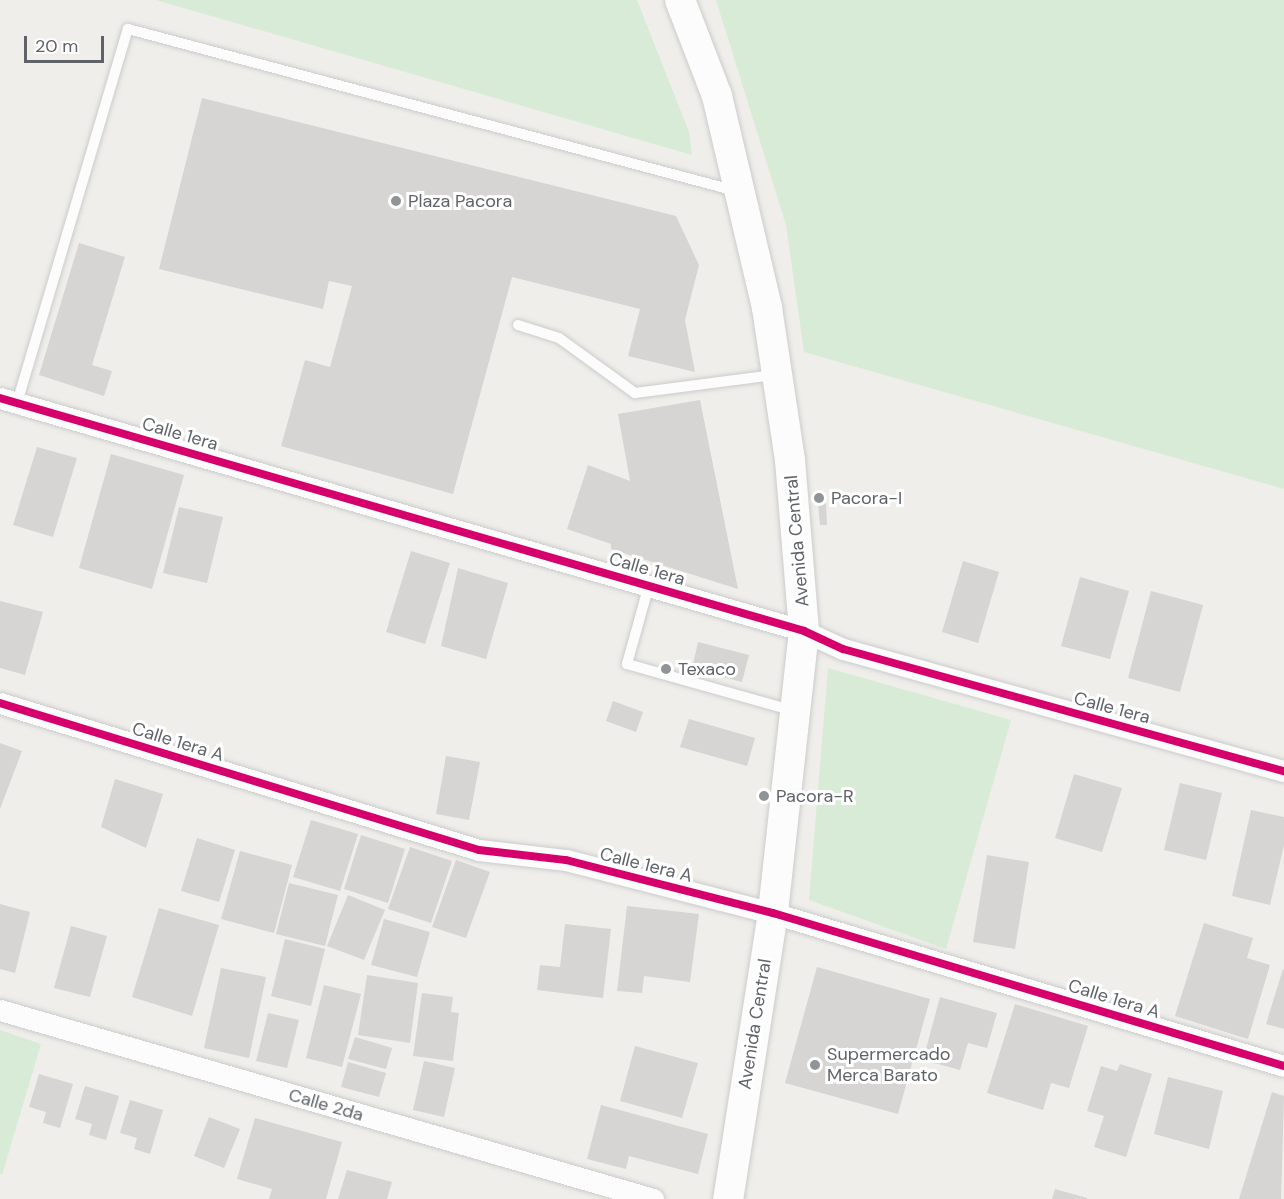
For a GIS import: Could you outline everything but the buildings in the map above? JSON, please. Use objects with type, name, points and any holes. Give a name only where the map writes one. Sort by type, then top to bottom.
[{"type":"street","name":"Avenida Central","points":[[681,0],[717,96],[742,193],[777,374],[804,631],[798,713],[772,913],[728,1199]]},
{"type":"street","name":"Calle 1era","points":[[8,400],[804,631],[843,649],[1284,771]]},
{"type":"street","name":"Calle 1era A","points":[[0,703],[479,850],[566,860],[772,913],[1284,1066]]},
{"type":"street","name":"Calle 2da","points":[[0,1010],[653,1199]]},
{"type":"lane","points":[[8,400],[128,29],[742,193]]},
{"type":"lane","points":[[518,325],[559,338],[635,393],[777,374]]},
{"type":"lane","points":[[649,585],[627,664],[798,713]]},
{"type":"green space","points":[[156,0],[637,0],[689,132],[692,155]]},
{"type":"green space","points":[[716,0],[1284,0],[1284,489],[804,352],[786,225]]},
{"type":"green space","points":[[828,668],[1011,720],[946,949],[809,900]]},
{"type":"green space","points":[[0,1030],[41,1044],[2,1175],[0,1174]]},
{"type":"cycle path","points":[[0,398],[804,631],[843,649],[1284,771]]},
{"type":"cycle path","points":[[0,703],[479,850],[566,860],[773,913],[1284,1066]]},
{"type":"place","name":"Plaza Pacora","points":[[396,201]]},
{"type":"place","name":"Pacora-I","points":[[819,498]]},
{"type":"place","name":"Texaco","points":[[666,669]]},
{"type":"place","name":"Pacora-R","points":[[764,796]]},
{"type":"place","name":"Supermercado Merca Barato","points":[[815,1065]]}]
